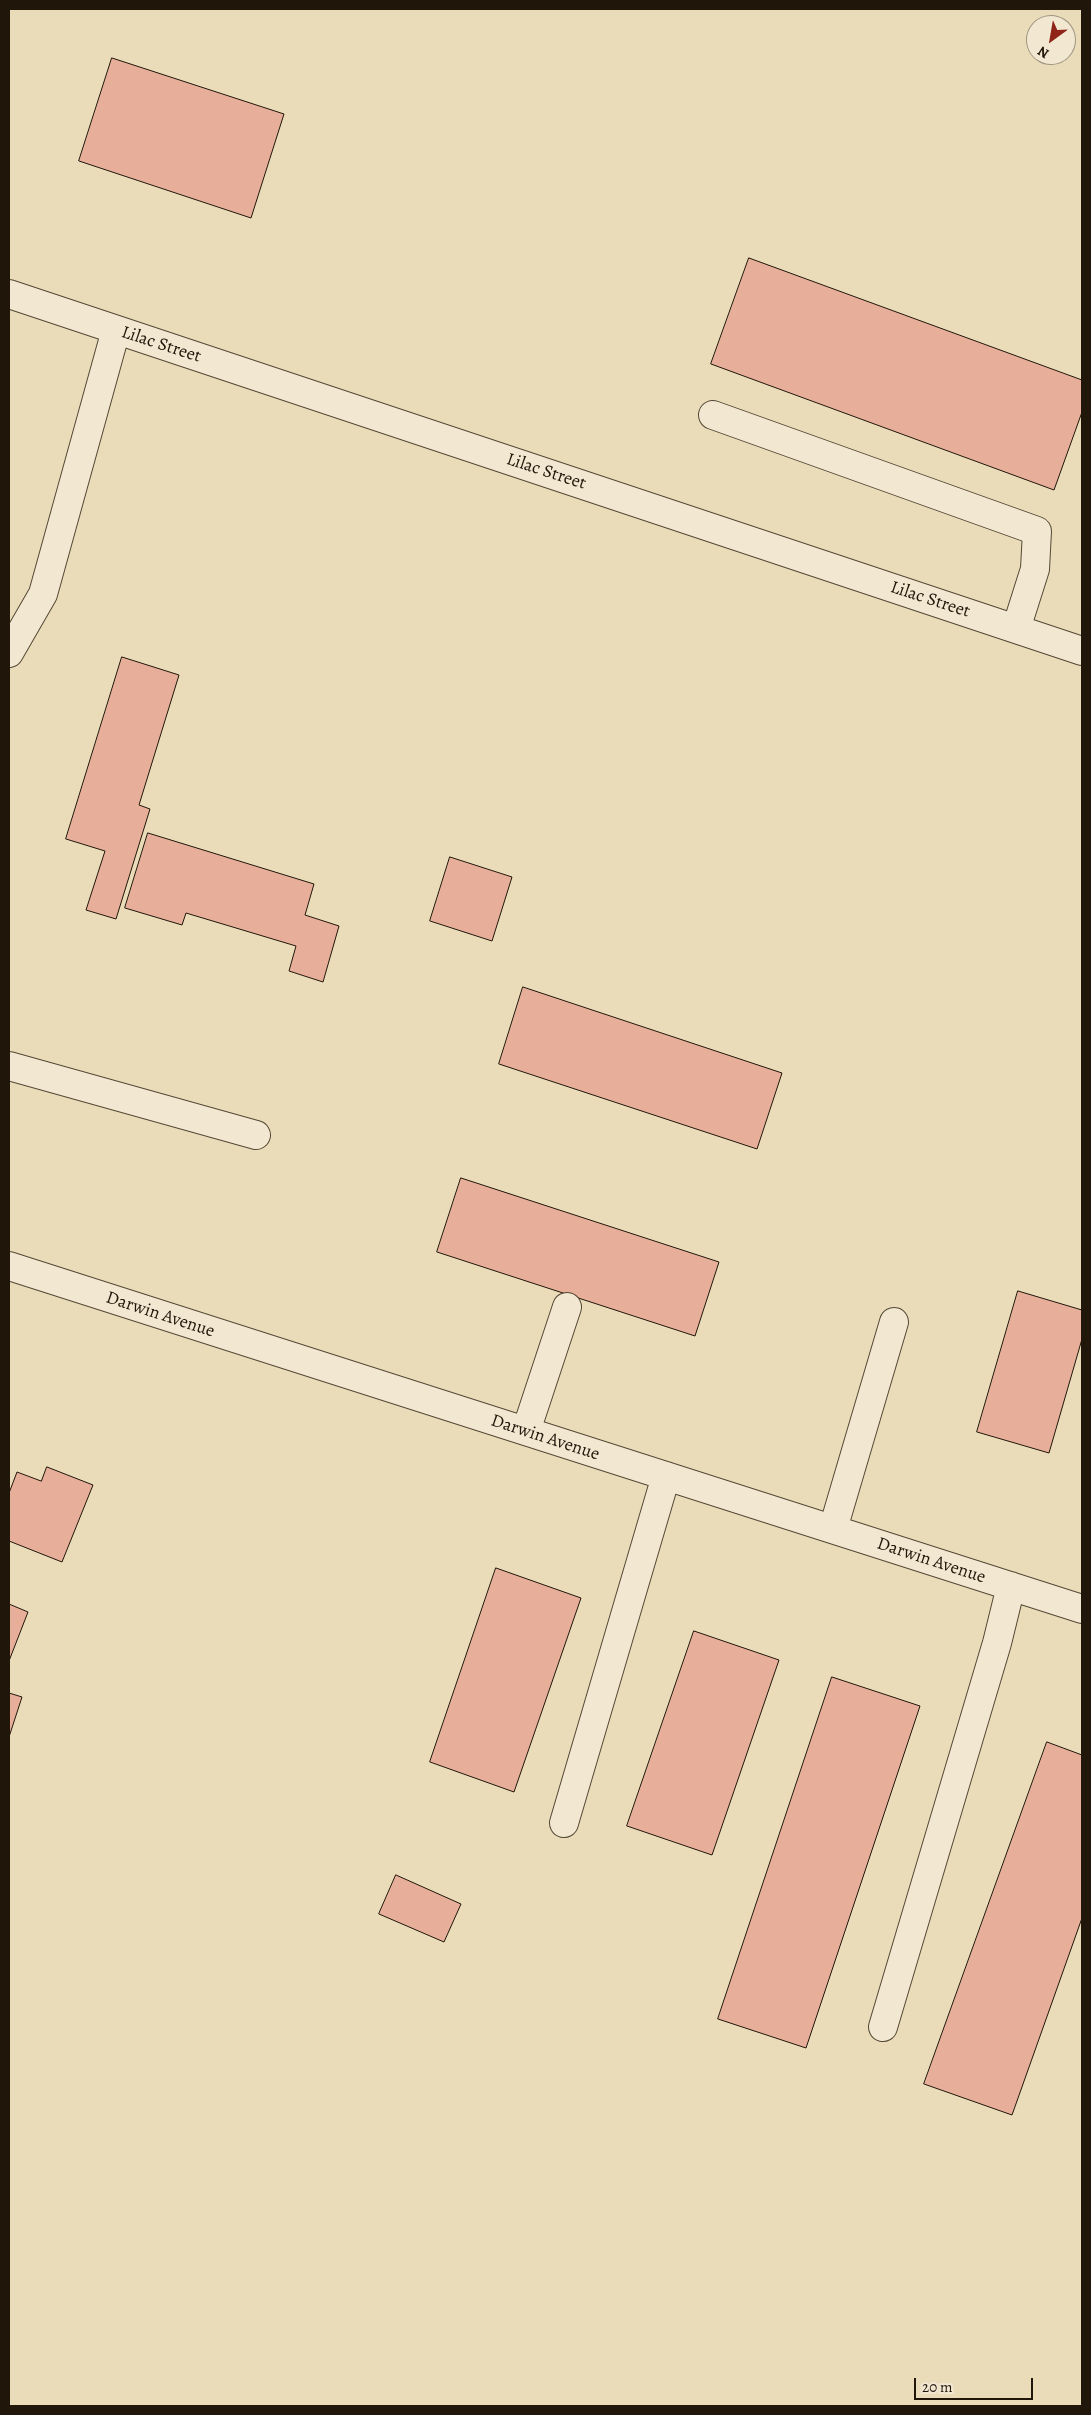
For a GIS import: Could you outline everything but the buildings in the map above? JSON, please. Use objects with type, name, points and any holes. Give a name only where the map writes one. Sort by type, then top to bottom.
[{"type":"street","name":"Lilac Street","points":[[9,294],[1082,651]]},
{"type":"street","points":[[9,653],[43,594],[116,330]]},
{"type":"street","points":[[713,415],[1038,531],[1035,569],[1016,629]]},
{"type":"street","points":[[9,1066],[256,1135]]},
{"type":"street","name":"Darwin Avenue","points":[[9,1266],[1082,1609]]},
{"type":"street","points":[[526,1432],[567,1307]]},
{"type":"street","points":[[833,1529],[894,1322]]},
{"type":"street","points":[[564,1823],[666,1476]]},
{"type":"street","points":[[883,2027],[997,1643],[1011,1586]]}]
